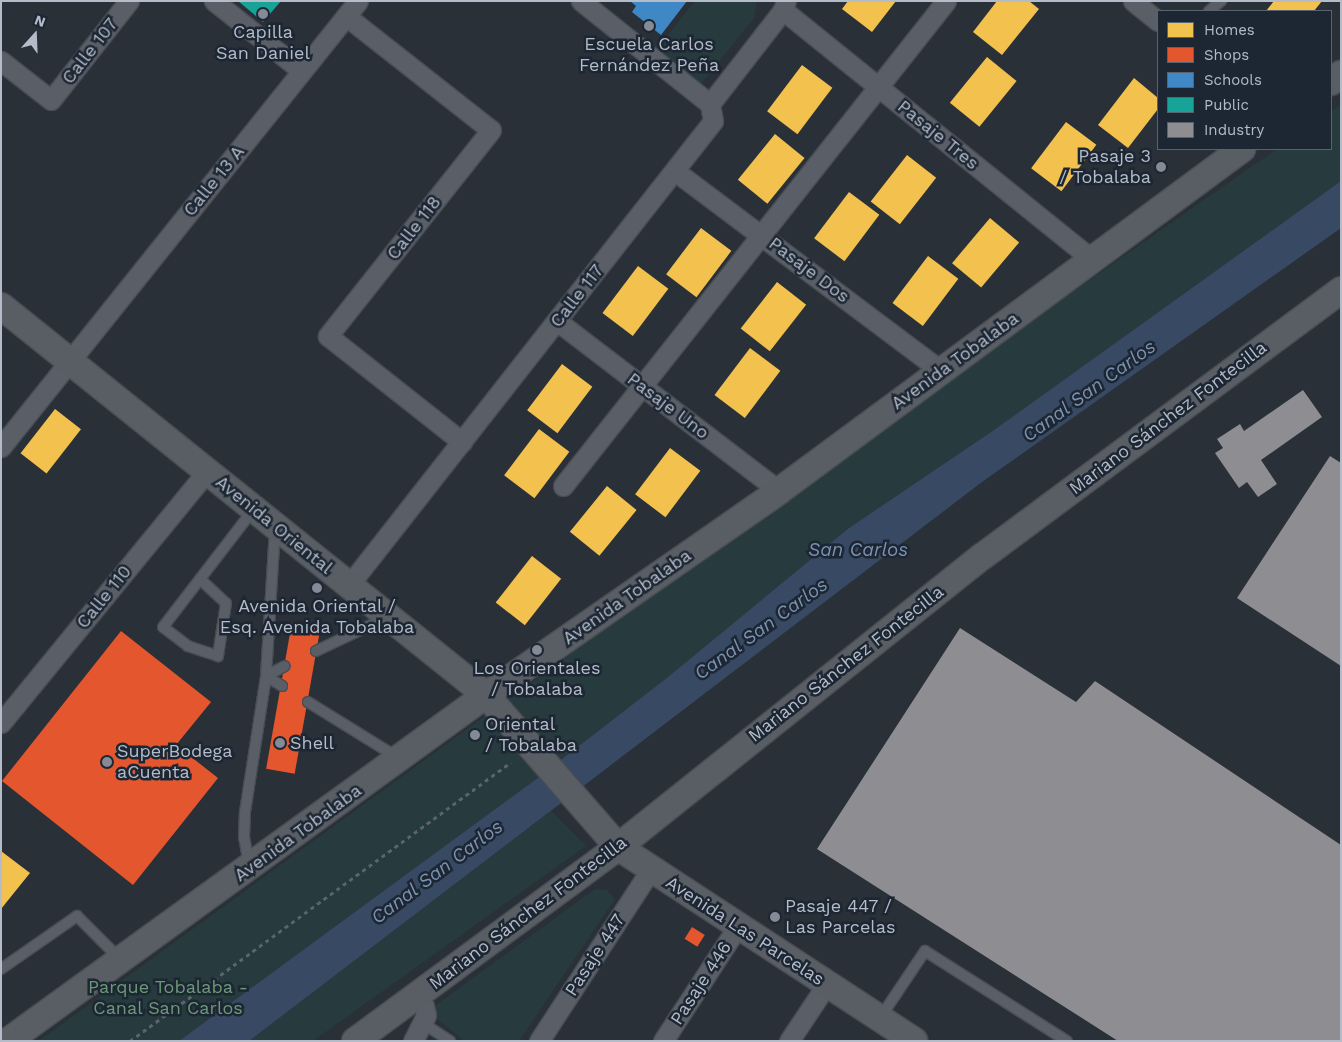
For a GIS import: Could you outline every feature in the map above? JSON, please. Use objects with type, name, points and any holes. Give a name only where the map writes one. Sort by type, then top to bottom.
[{"type":"main road","name":"Avenida Tobalaba","points":[[8,1041],[486,695],[778,491],[1241,150]]},
{"type":"main road","name":"Mariano Sánchez Fontecilla","points":[[355,1041],[618,847],[983,556],[1341,290]]},
{"type":"main road","name":"Avenida Oriental","points":[[1,306],[486,695],[586,810]]},
{"type":"main road","name":"Avenida Las Parcelas","points":[[586,810],[618,847],[914,1041]]},
{"type":"street","name":"Calle 107","points":[[1,61],[51,100],[129,1]]},
{"type":"street","points":[[214,1],[302,71]]},
{"type":"street","name":"Calle 13 A","points":[[1,447],[358,1]]},
{"type":"street","points":[[581,1],[710,104],[784,6]]},
{"type":"street","points":[[562,486],[946,1]]},
{"type":"street","points":[[1133,1],[1157,20]]},
{"type":"street","name":"Pasaje Tres","points":[[784,6],[879,87],[1093,260]]},
{"type":"street","name":"Calle 118","points":[[346,16],[491,130],[328,336],[462,442]]},
{"type":"street","name":"Calle 117","points":[[349,585],[713,121],[710,104]]},
{"type":"street","name":"Pasaje Dos","points":[[675,171],[941,371]]},
{"type":"street","name":"Pasaje Uno","points":[[557,321],[778,491]]},
{"type":"street","name":"Calle 110","points":[[1,723],[207,471]]},
{"type":"street","name":"Pasaje 447","points":[[538,1041],[651,869]]},
{"type":"street","name":"Pasaje 446","points":[[663,1041],[738,926]]},
{"type":"street","points":[[790,1041],[827,984]]},
{"type":"street","points":[[413,1041],[424,1024],[424,1006],[416,996]]},
{"type":"lane","points":[[1211,10],[1221,1]]},
{"type":"lane","points":[[200,579],[226,603],[218,656],[188,646],[163,627],[200,579],[254,509]]},
{"type":"lane","points":[[249,868],[244,838],[245,812],[266,676],[275,526]]},
{"type":"lane","points":[[316,652],[389,617]]},
{"type":"lane","points":[[266,676],[285,666]]},
{"type":"lane","points":[[266,676],[282,686]]},
{"type":"lane","points":[[308,702],[400,759]]},
{"type":"lane","points":[[1,969],[77,916],[121,960]]},
{"type":"lane","points":[[880,1018],[925,951],[1067,1041]]},
{"type":"lane","points":[[424,1024],[450,1041]]},
{"type":"path","points":[[130,1041],[534,750]]},
{"type":"green space","points":[[695,1],[757,1],[754,18],[701,84],[657,49]]},
{"type":"green space","name":"Parque Tobalaba - Canal San Carlos","points":[[1341,105],[1341,181],[994,430],[849,528],[668,677],[535,780],[179,1041],[39,1041],[938,386],[1276,150],[1332,150],[1332,110]]},
{"type":"green space","points":[[551,811],[586,846],[313,1041],[249,1041]]},
{"type":"green space","points":[[595,889],[607,890],[615,899],[519,1041],[464,1041],[428,1011]]},
{"type":"water","name":"San Carlos","points":[[1341,181],[1341,228],[982,482],[249,1041],[179,1041],[535,780],[668,677],[849,528],[994,430]]},
{"type":"building: Homes","points":[[848,1],[896,1],[872,32],[842,9]]},
{"type":"building: Homes","points":[[997,1],[1029,1],[1039,9],[1002,55],[973,32]]},
{"type":"building: Homes","points":[[1274,1],[1322,1],[1315,10],[1267,10]]},
{"type":"building: Homes","points":[[987,57],[1017,81],[979,127],[950,103]]},
{"type":"building: Homes","points":[[802,65],[832,88],[797,134],[767,111]]},
{"type":"building: Homes","points":[[1134,78],[1157,97],[1157,110],[1128,148],[1098,125]]},
{"type":"building: Homes","points":[[1066,122],[1096,145],[1061,191],[1031,168]]},
{"type":"building: Homes","points":[[775,134],[805,158],[767,204],[738,180]]},
{"type":"building: Homes","points":[[907,155],[936,178],[900,224],[871,201]]},
{"type":"building: Homes","points":[[849,192],[879,215],[844,261],[814,238]]},
{"type":"building: Homes","points":[[990,218],[1019,242],[981,288],[952,263]]},
{"type":"building: Homes","points":[[701,228],[731,251],[696,297],[666,274]]},
{"type":"building: Homes","points":[[928,256],[958,279],[923,326],[892,303]]},
{"type":"building: Homes","points":[[638,266],[668,289],[633,336],[602,313]]},
{"type":"building: Homes","points":[[777,282],[806,305],[770,351],[741,328]]},
{"type":"building: Homes","points":[[750,348],[780,371],[745,418],[714,395]]},
{"type":"building: Homes","points":[[562,364],[592,387],[557,433],[527,410]]},
{"type":"building: Homes","points":[[55,409],[81,429],[47,473],[21,453]]},
{"type":"building: Homes","points":[[539,429],[569,452],[534,498],[504,475]]},
{"type":"building: Homes","points":[[670,448],[700,471],[665,517],[635,494]]},
{"type":"building: Homes","points":[[607,486],[637,510],[599,556],[570,532]]},
{"type":"building: Homes","points":[[532,556],[561,579],[525,625],[496,602]]},
{"type":"building: Homes","points":[[1,851],[30,873],[1,909]]},
{"type":"building: Shops","points":[[292,622],[321,627],[295,774],[266,769]]},
{"type":"building: Shops","name":"SuperBodega aCuenta","points":[[121,631],[211,702],[176,745],[218,778],[133,885],[2,781]]},
{"type":"building: Shops","points":[[692,927],[705,935],[697,947],[685,939]]},
{"type":"building: Schools","points":[[630,1],[687,1],[661,35],[632,12],[636,6]]},
{"type":"building: Public","name":"Capilla San Daniel","points":[[238,1],[281,1],[263,22]]},
{"type":"building: Industry","points":[[1303,390],[1322,417],[1261,460],[1277,484],[1258,497],[1247,482],[1239,488],[1215,453],[1223,448],[1217,439],[1240,424],[1244,431]]},
{"type":"building: Industry","points":[[1330,456],[1341,463],[1341,666],[1237,598]]},
{"type":"building: Industry","points":[[960,628],[1076,702],[1095,681],[1341,845],[1341,1041],[1118,1041],[817,849]]},
{"type":"place","name":"Capilla San Daniel","points":[[263,14]]},
{"type":"place","name":"Escuela Carlos Fernández Peña","points":[[649,26]]},
{"type":"place","name":"Pasaje 3 / Tobalaba","points":[[1161,167]]},
{"type":"place","name":"Avenida Oriental / Esq. Avenida Tobalaba","points":[[317,588]]},
{"type":"place","name":"Los Orientales / Tobalaba","points":[[537,650]]},
{"type":"place","name":"Oriental / Tobalaba","points":[[475,735]]},
{"type":"place","name":"Shell","points":[[280,743]]},
{"type":"place","name":"SuperBodega aCuenta","points":[[107,762]]},
{"type":"place","name":"Pasaje 447 / Las Parcelas","points":[[775,917]]},
{"type":"water label","name":"Canal San Carlos","points":[[1089,391]]},
{"type":"water label","name":"Canal San Carlos","points":[[761,629]]},
{"type":"water label","name":"Canal San Carlos","points":[[437,872]]}]
